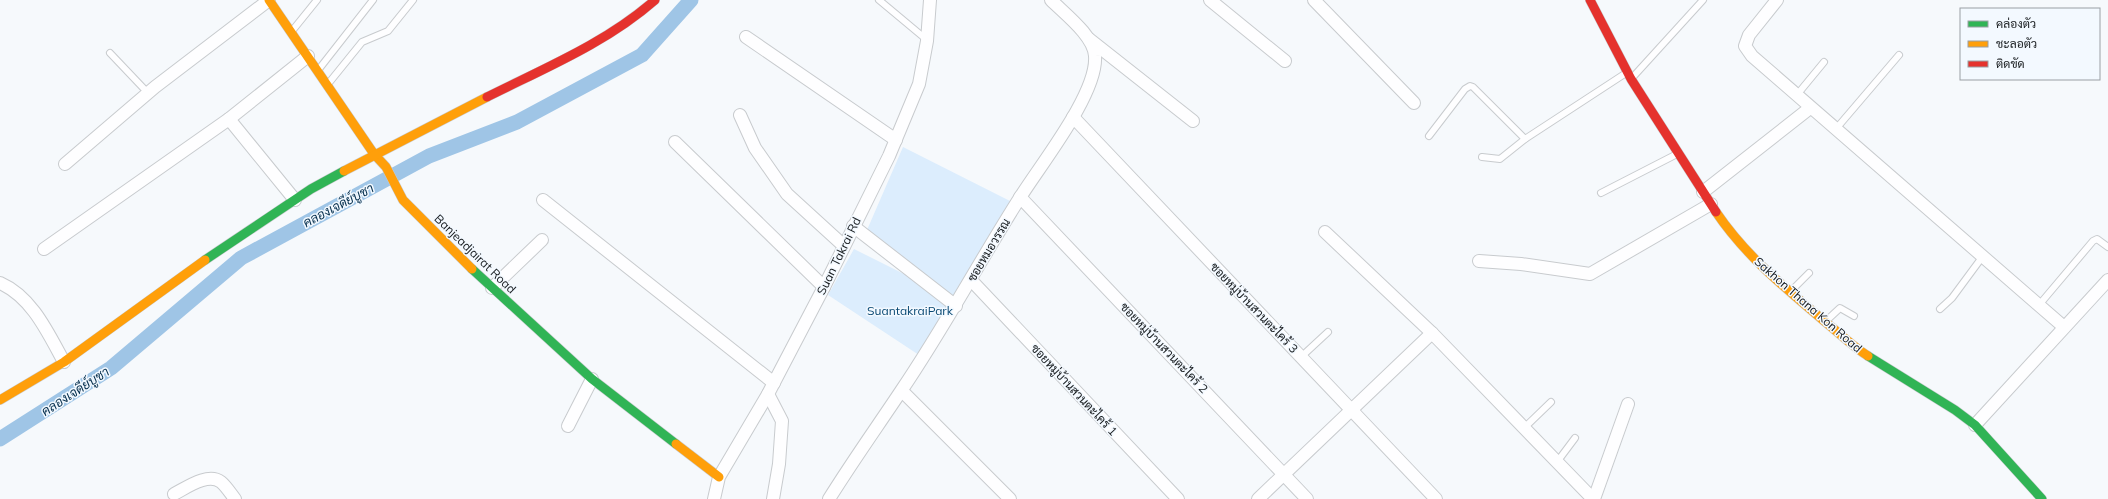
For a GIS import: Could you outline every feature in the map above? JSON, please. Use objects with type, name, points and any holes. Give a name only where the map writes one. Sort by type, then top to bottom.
[{"type":"street","name":"Banjeadjairat Road","points":[[269,0],[374,154],[386,167],[403,200],[492,288],[592,379],[719,477]]},
{"type":"street","points":[[65,164],[148,93],[269,0]]},
{"type":"street","points":[[0,400],[64,362],[176,279],[295,200],[374,154],[607,37],[638,15],[655,0]]},
{"type":"street","name":"Suan Takrai Rd","points":[[714,499],[719,477],[774,383],[824,287],[896,140],[918,84],[928,41],[930,0]]},
{"type":"street","name":"ซอยหมอวรรณ","points":[[834,497],[956,306],[1020,197],[1073,117],[1090,82],[1094,69],[1095,55],[1089,38],[1051,0]]},
{"type":"street","points":[[1210,0],[1285,62]]},
{"type":"street","points":[[1314,0],[1414,104]]},
{"type":"street","name":"Sakhon Thana Kon Road","points":[[1590,0],[1629,75],[1678,154],[1729,231],[1751,256],[1790,292],[1864,353],[1955,410],[1974,425],[1989,439],[2042,499]]},
{"type":"street","points":[[1776,0],[1749,35],[1745,46],[1752,56],[1796,96],[1983,256],[2064,328]]},
{"type":"street","points":[[746,37],[896,140]]},
{"type":"street","points":[[1089,38],[1193,121]]},
{"type":"street","points":[[44,249],[229,119],[308,56]]},
{"type":"street","points":[[1703,192],[1810,108]]},
{"type":"street","points":[[740,115],[755,148],[787,194],[844,246]]},
{"type":"street","name":"ซอยหมู่บ้านสวนตะไคร้ 3","points":[[1073,117],[1436,499]]},
{"type":"street","points":[[229,119],[295,200]]},
{"type":"street","points":[[675,142],[824,287]]},
{"type":"street","name":"ซอยหมู่บ้านสวนตะไคร้ 2","points":[[1020,197],[1308,499]]},
{"type":"street","points":[[543,200],[774,383]]},
{"type":"street","points":[[1479,261],[1521,264],[1590,274],[1711,204]]},
{"type":"street","points":[[853,226],[956,306]]},
{"type":"street","points":[[1325,232],[1432,333],[1593,499],[1628,404]]},
{"type":"street","points":[[492,288],[542,240]]},
{"type":"street","name":"ซอยหมู่บ้านสวนตะไคร้ 1","points":[[971,280],[1178,499]]},
{"type":"street","points":[[1974,425],[2108,280]]},
{"type":"street","points":[[0,283],[19,294],[30,304],[64,362]]},
{"type":"street","points":[[1258,499],[1432,333]]},
{"type":"street","points":[[568,426],[592,379]]},
{"type":"street","points":[[902,391],[1010,499]]},
{"type":"street","points":[[768,394],[782,421],[779,464],[772,499]]},
{"type":"street","points":[[174,494],[203,480],[213,479],[221,482],[235,499]]},
{"type":"lane","points":[[291,32],[317,0]]},
{"type":"lane","points":[[318,71],[373,0]]},
{"type":"lane","points":[[327,85],[362,42],[388,31],[413,0]]},
{"type":"lane","points":[[879,0],[928,41]]},
{"type":"lane","points":[[1482,157],[1500,159],[1525,140],[1629,75],[1703,0]]},
{"type":"lane","points":[[110,53],[148,93]]},
{"type":"lane","points":[[1835,130],[1899,56]]},
{"type":"lane","points":[[1796,96],[1824,62]]},
{"type":"lane","points":[[1429,136],[1465,89],[1470,86],[1473,87],[1525,140]]},
{"type":"lane","points":[[1601,193],[1678,154]]},
{"type":"lane","points":[[2039,305],[2093,241],[2097,240],[2108,247]]},
{"type":"lane","points":[[1940,310],[1957,292],[1983,256]]},
{"type":"lane","points":[[1790,292],[1809,273]]},
{"type":"lane","points":[[1825,322],[1840,308],[1854,316]]},
{"type":"lane","points":[[1301,357],[1328,332]]},
{"type":"lane","points":[[1524,428],[1551,402]]},
{"type":"lane","points":[[1556,462],[1575,438]]},
{"type":"green space","name":"SuantakraiPark","points":[[903,147],[1014,203],[919,355],[828,295],[854,249],[952,298],[867,230]]},
{"type":"waterway","name":"คลองเจดีย์บูชา","points":[[0,439],[111,368],[241,258],[429,156],[517,122],[642,55],[691,0]]},
{"type":"traffic: fast","points":[[205,260],[311,189],[344,171]]},
{"type":"traffic: fast","points":[[472,269],[592,379],[676,444]]},
{"type":"traffic: fast","points":[[1868,356],[1955,410],[1975,425],[2042,499]]},
{"type":"traffic: slow","points":[[269,0],[374,154],[386,167],[403,200],[472,269]]},
{"type":"traffic: slow","points":[[344,171],[487,97]]},
{"type":"traffic: slow","points":[[1716,212],[1739,242],[1766,270],[1845,339],[1868,356]]},
{"type":"traffic: slow","points":[[0,400],[64,362],[205,260]]},
{"type":"traffic: slow","points":[[676,444],[719,477]]},
{"type":"traffic: jam","points":[[487,97],[596,42],[636,15],[655,0]]},
{"type":"traffic: jam","points":[[1590,0],[1631,79],[1716,212]]}]
